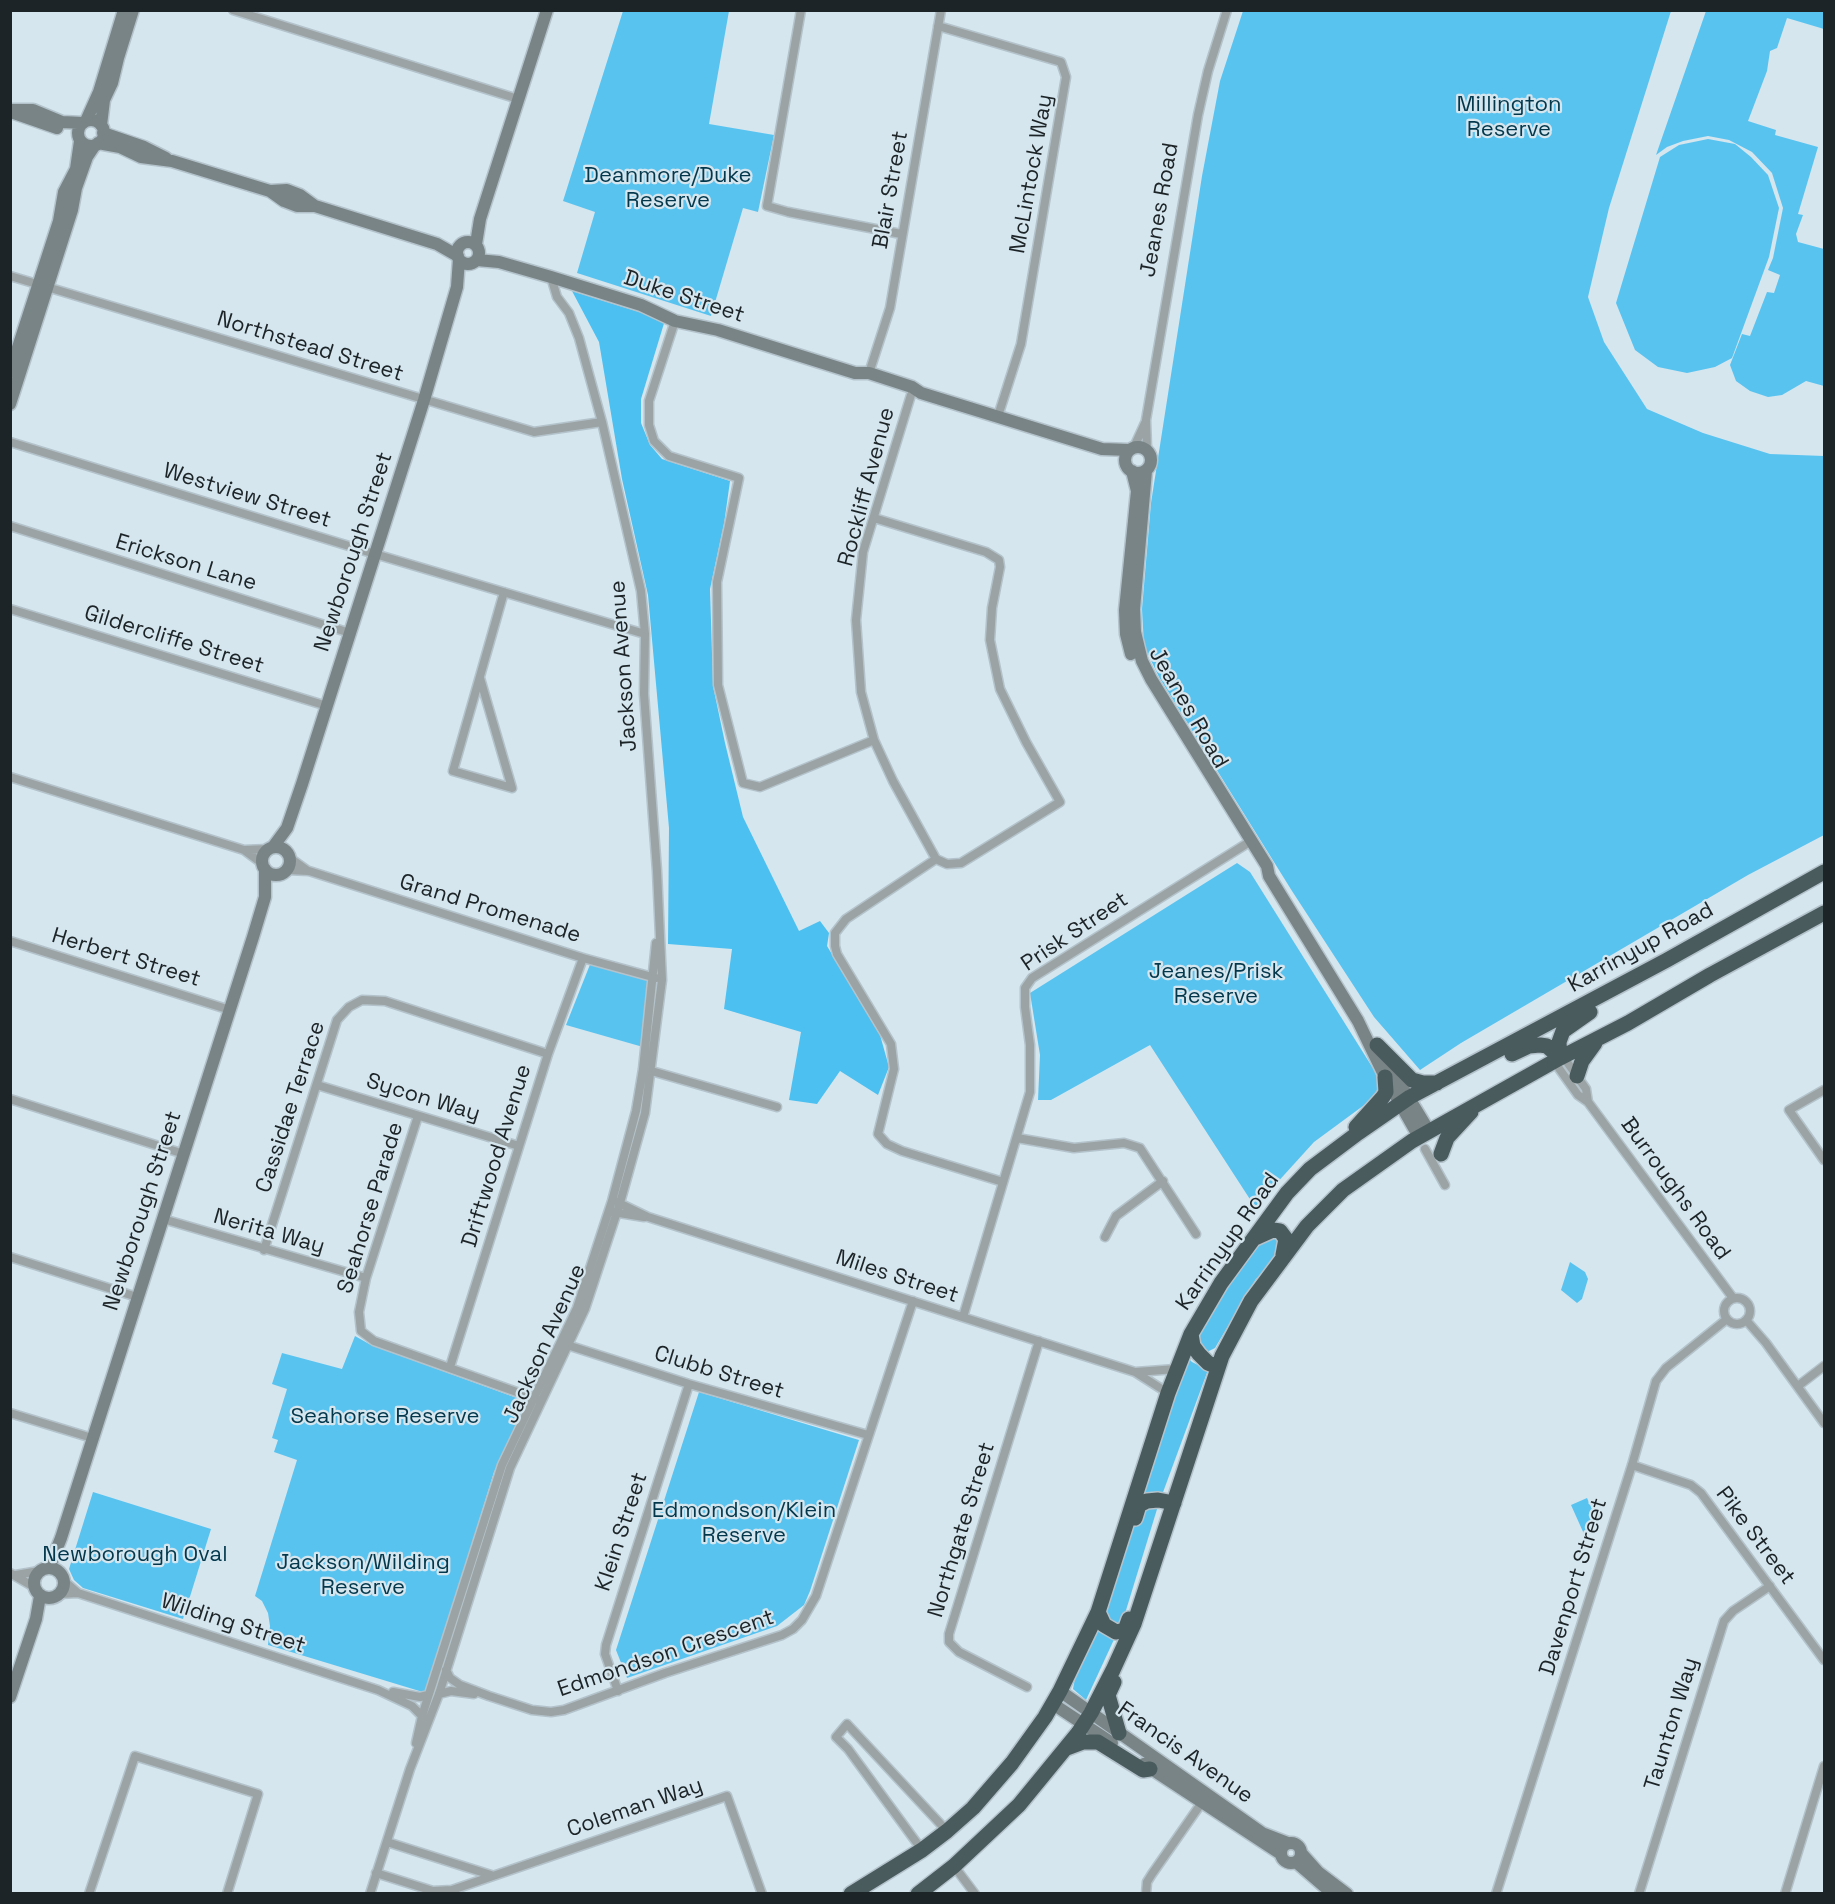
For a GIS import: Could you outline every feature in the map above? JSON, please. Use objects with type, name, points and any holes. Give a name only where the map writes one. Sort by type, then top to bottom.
[{"type":"highway","name":"Karrinyup Road","points":[[851,1893],[922,1850],[948,1831],[997,1782],[1026,1746],[1056,1698],[1098,1612],[1176,1369],[1191,1334],[1221,1282],[1287,1192],[1310,1169],[1405,1101],[1667,960],[1824,872]]},
{"type":"highway","points":[[918,1893],[954,1866],[1019,1804],[1087,1719],[1134,1624],[1222,1356],[1251,1301],[1307,1226],[1335,1197],[1397,1150],[1424,1139],[1477,1105],[1560,1058],[1824,913]]},
{"type":"highway","points":[[1560,1058],[1559,1042],[1563,1030],[1617,996],[1667,960]]},
{"type":"highway","points":[[1577,1076],[1582,1061],[1592,1050],[1596,1040]]},
{"type":"highway","points":[[1377,1045],[1412,1080],[1438,1083]]},
{"type":"highway","points":[[1462,1070],[1481,1069],[1529,1046],[1547,1046],[1560,1058]]},
{"type":"highway","points":[[1310,1169],[1324,1151],[1352,1132],[1383,1097],[1386,1092],[1385,1077]]},
{"type":"highway","points":[[1441,1154],[1447,1138],[1477,1105]]},
{"type":"highway","points":[[1253,1239],[1273,1230],[1282,1232],[1286,1244],[1285,1252],[1279,1263]]},
{"type":"highway","points":[[1191,1334],[1193,1346],[1198,1354],[1208,1363],[1218,1367]]},
{"type":"highway","points":[[1116,1558],[1123,1552],[1139,1505],[1147,1501],[1158,1500],[1174,1503]]},
{"type":"highway","points":[[1098,1612],[1109,1630],[1122,1632],[1125,1630],[1135,1605],[1142,1600]]},
{"type":"highway","points":[[1119,1733],[1108,1695],[1133,1640],[1144,1609],[1142,1600]]},
{"type":"highway","points":[[1065,1749],[1083,1742],[1098,1742],[1143,1770],[1150,1769]]},
{"type":"main road","points":[[10,404],[43,286],[64,192],[76,169],[79,128],[85,122],[99,92],[124,10]]},
{"type":"main road","points":[[10,372],[43,286],[83,169],[99,137],[104,100],[112,83],[133,10]]},
{"type":"main road","name":"Newborough Street","points":[[10,1697],[46,1594],[63,1588],[52,1572],[61,1538],[265,897],[286,864],[287,828],[424,400],[468,252],[547,10]]},
{"type":"main road","points":[[10,111],[33,110],[62,122],[94,120],[99,137]]},
{"type":"main road","points":[[10,111],[79,138],[86,145],[99,137]]},
{"type":"main road","name":"Duke Street","points":[[99,137],[141,157],[172,161],[270,191],[287,190],[300,195],[315,206],[641,305],[675,321],[718,330],[855,373],[868,373],[912,387],[916,394]]},
{"type":"main road","name":"Duke Street","points":[[855,373],[866,381],[998,416],[1102,449],[1129,467]]},
{"type":"main road","points":[[1131,449],[1141,446],[1147,449]]},
{"type":"main road","name":"Duke Street","points":[[1102,449],[1131,449]]},
{"type":"main road","name":"Jeanes Road","points":[[1131,449],[1125,456],[1137,491],[1129,552],[1125,610],[1126,634],[1131,653],[1147,688],[1248,843],[1267,866],[1269,876],[1358,1021],[1385,1077],[1405,1101]]},
{"type":"main road","name":"Jeanes Road","points":[[1147,449],[1152,460],[1146,471],[1134,609],[1135,632],[1139,649],[1151,679],[1248,843]]},
{"type":"main road","points":[[1129,467],[1139,473],[1146,471]]},
{"type":"main road","name":"Newborough Street","points":[[265,897],[263,856],[287,828]]},
{"type":"main road","points":[[264,867],[273,874],[286,864],[281,847],[271,848]]},
{"type":"main road","name":"Jeanes Road","points":[[1358,1021],[1377,1045],[1424,1139]]},
{"type":"main road","name":"Newborough Street","points":[[46,1594],[34,1580],[52,1572]]},
{"type":"main road","name":"Francis Avenue","points":[[1056,1698],[1087,1719],[1150,1769],[1262,1833],[1284,1849],[1286,1862],[1299,1858]]},
{"type":"main road","name":"Francis Avenue","points":[[1087,1719],[1119,1733],[1204,1799]]},
{"type":"main road","name":"Francis Avenue","points":[[1284,1849],[1298,1845],[1299,1858],[1317,1882],[1333,1893]]},
{"type":"main road","name":"Francis Avenue","points":[[1299,1858],[1347,1893]]},
{"type":"street","points":[[233,10],[518,99]]},
{"type":"street","points":[[801,10],[767,206],[902,234]]},
{"type":"street","name":"Blair Street","points":[[868,373],[890,308],[941,10]]},
{"type":"street","name":"Jeanes Road","points":[[1147,449],[1146,420],[1202,93],[1227,10]]},
{"type":"street","name":"McLintock Way","points":[[938,26],[1061,62],[1066,77],[1021,344],[998,416]]},
{"type":"street","name":"Northstead Street","points":[[10,276],[534,432],[602,422]]},
{"type":"street","name":"Jackson Avenue","points":[[551,277],[558,297],[569,313],[579,338],[602,422],[641,591],[645,634],[644,694],[662,980],[647,1070]]},
{"type":"street","points":[[675,321],[649,401],[649,425],[654,441],[669,456],[739,478],[717,582],[718,685],[743,783],[760,787],[874,740]]},
{"type":"street","name":"Rockliff Avenue","points":[[916,394],[863,552],[856,620],[861,692],[874,740],[893,781],[936,859]]},
{"type":"street","name":"Jeanes Road","points":[[1131,449],[1146,420]]},
{"type":"street","name":"Westview Street","points":[[10,442],[645,634]]},
{"type":"street","points":[[874,518],[986,552],[999,560],[990,640],[1000,689],[1026,742],[1060,801],[961,863],[947,864],[936,859],[846,919],[835,933],[837,954],[891,1044],[894,1069],[878,1134],[887,1144],[902,1151],[1003,1182]]},
{"type":"street","name":"Erickson Lane","points":[[10,526],[350,633]]},
{"type":"street","points":[[480,678],[512,788],[453,771],[504,592]]},
{"type":"street","name":"Gildercliffe Street","points":[[10,609],[327,706]]},
{"type":"street","points":[[10,777],[244,850],[271,848]]},
{"type":"street","name":"Prisk Street","points":[[963,1317],[1030,1092],[1030,1046],[1025,988],[1032,978],[1248,843]]},
{"type":"street","points":[[244,850],[264,867]]},
{"type":"street","name":"Grand Promenade","points":[[286,864],[583,958],[662,980]]},
{"type":"street","name":"Jackson Avenue","points":[[410,1769],[428,1695],[502,1465],[585,1309],[645,1113],[651,976],[659,922]]},
{"type":"street","name":"Herbert Street","points":[[10,941],[230,1010]]},
{"type":"street","name":"Driftwood Avenue","points":[[450,1367],[548,1054],[583,958]]},
{"type":"street","name":"Cassidae Terrace","points":[[264,1250],[337,1020],[349,1006],[362,1000],[385,1001],[548,1054]]},
{"type":"street","name":"Burroughs Road","points":[[1588,1102],[1586,1089],[1568,1062],[1560,1058],[1558,1067],[1578,1095],[1588,1102],[1733,1298]]},
{"type":"street","points":[[647,1070],[777,1107]]},
{"type":"street","name":"Sycon Way","points":[[317,1085],[519,1146]]},
{"type":"street","points":[[1824,1090],[1789,1110],[1824,1160]]},
{"type":"street","points":[[10,1099],[183,1154]]},
{"type":"street","name":"Seahorse Parade","points":[[418,1116],[366,1278],[359,1312],[361,1331],[374,1341],[538,1400]]},
{"type":"street","points":[[1017,1138],[1074,1148],[1124,1143],[1140,1148],[1196,1234]]},
{"type":"street","points":[[1424,1139],[1445,1185]]},
{"type":"street","points":[[1105,1237],[1116,1216],[1163,1181]]},
{"type":"street","name":"Miles Street","points":[[616,1202],[648,1217],[1135,1372],[1168,1393]]},
{"type":"street","name":"Miles Street","points":[[613,1212],[648,1217]]},
{"type":"street","name":"Nerita Way","points":[[163,1219],[366,1278]]},
{"type":"street","points":[[10,1257],[137,1297]]},
{"type":"street","points":[[1733,1298],[1742,1299],[1748,1304],[1750,1312],[1746,1320],[1738,1323],[1727,1319],[1725,1307],[1733,1298]]},
{"type":"street","name":"Edmondson Crescent","points":[[446,1670],[453,1681],[489,1696],[532,1710],[551,1712],[564,1710],[665,1673],[782,1635],[802,1620],[816,1596],[913,1301]]},
{"type":"street","name":"Davenport Street","points":[[1496,1893],[1632,1465],[1653,1389],[1659,1376],[1727,1319]]},
{"type":"street","points":[[1746,1320],[1766,1343],[1824,1423]]},
{"type":"street","name":"Northgate Street","points":[[1027,1687],[959,1652],[949,1642],[949,1634],[1039,1341]]},
{"type":"street","name":"Clubb Street","points":[[565,1344],[689,1384],[868,1435]]},
{"type":"street","points":[[1797,1386],[1824,1366]]},
{"type":"street","name":"Miles Street","points":[[1135,1372],[1176,1369]]},
{"type":"street","name":"Klein Street","points":[[618,1691],[605,1654],[606,1645],[689,1384]]},
{"type":"street","name":"Jackson Avenue","points":[[370,1893],[410,1769],[446,1670],[510,1468],[538,1400]]},
{"type":"street","points":[[10,1413],[92,1438]]},
{"type":"street","name":"Pike Street","points":[[1632,1465],[1691,1485],[1701,1492],[1824,1660]]},
{"type":"street","points":[[13,1574],[52,1572]]},
{"type":"street","name":"Wilding Street","points":[[52,1572],[78,1593]]},
{"type":"street","points":[[13,1574],[46,1594]]},
{"type":"street","name":"Taunton Way","points":[[1639,1893],[1724,1622],[1733,1611],[1770,1586]]},
{"type":"street","name":"Wilding Street","points":[[46,1594],[78,1593],[378,1690],[412,1706],[422,1716]]},
{"type":"street","name":"Wilding Street","points":[[378,1690],[420,1697],[428,1695]]},
{"type":"street","name":"Edmondson Crescent","points":[[438,1694],[452,1691],[489,1696]]},
{"type":"street","points":[[922,1850],[848,1749],[836,1737],[847,1724],[948,1831]]},
{"type":"street","points":[[89,1893],[135,1756],[258,1794],[226,1893]]},
{"type":"street","points":[[1785,1893],[1824,1768]]},
{"type":"street","name":"Coleman Way","points":[[376,1873],[433,1891],[452,1890],[727,1796],[762,1893]]},
{"type":"street","points":[[1145,1892],[1152,1874],[1204,1799]]},
{"type":"street","points":[[387,1842],[492,1875]]},
{"type":"street","points":[[954,1866],[975,1893]]},
{"type":"green space","name":"Deanmore/Duke Reserve","points":[[623,11],[729,11],[709,124],[774,135],[758,212],[743,208],[711,316],[577,273],[595,212],[563,201]]},
{"type":"green space","name":"Millington Reserve","points":[[1243,11],[1671,11],[1609,208],[1588,297],[1604,342],[1647,409],[1703,433],[1770,454],[1824,456],[1824,835],[1748,875],[1461,1043],[1420,1070],[1374,1017],[1292,891],[1159,677],[1144,646],[1142,609],[1151,503],[1202,176],[1220,81]]},
{"type":"green space","points":[[1706,11],[1824,11],[1824,29],[1787,18],[1777,48],[1770,51],[1767,71],[1748,121],[1776,130],[1775,135],[1818,147],[1798,214],[1803,215],[1796,234],[1798,242],[1824,249],[1824,386],[1806,381],[1782,395],[1768,397],[1750,391],[1736,381],[1730,365],[1742,334],[1750,336],[1767,292],[1774,293],[1780,275],[1768,270],[1773,258],[1783,208],[1772,173],[1752,152],[1729,140],[1708,136],[1683,141],[1667,147],[1656,155]]},
{"type":"green space","points":[[1708,139],[1735,144],[1751,157],[1768,175],[1779,208],[1769,257],[1732,358],[1715,367],[1687,373],[1658,367],[1635,350],[1616,303],[1660,157],[1679,145]]},
{"type":"green space","name":"Jeanes/Prisk Reserve","points":[[1237,863],[1250,872],[1386,1089],[1314,1142],[1255,1207],[1150,1045],[1051,1100],[1038,1100],[1040,1055],[1030,993]]},
{"type":"green space","points":[[591,962],[649,981],[643,1047],[566,1025]]},
{"type":"green space","points":[[1271,1235],[1279,1239],[1280,1247],[1264,1272],[1256,1279],[1215,1348],[1205,1353],[1197,1350],[1198,1330],[1255,1243]]},
{"type":"green space","points":[[1570,1262],[1585,1272],[1588,1279],[1582,1299],[1577,1303],[1561,1290]]},
{"type":"green space","points":[[355,1336],[371,1345],[528,1402],[494,1472],[426,1693],[268,1645],[270,1626],[268,1613],[262,1601],[255,1596],[297,1460],[274,1452],[278,1440],[272,1438],[287,1389],[272,1384],[282,1353],[342,1369]]},
{"type":"green space","points":[[1186,1356],[1192,1362],[1208,1370],[1162,1495],[1140,1496]]},
{"type":"green space","name":"Edmondson/Klein Reserve","points":[[699,1392],[859,1440],[804,1605],[777,1626],[627,1678],[616,1650]]},
{"type":"green space","name":"Newborough Oval","points":[[93,1492],[211,1529],[183,1619],[83,1588],[74,1580],[69,1569]]},
{"type":"green space","points":[[1587,1498],[1600,1527],[1584,1534],[1571,1505]]},
{"type":"green space","points":[[1158,1506],[1123,1620],[1086,1700],[1073,1689],[1076,1673],[1142,1507]]},
{"type":"shaded area","points":[[572,291],[665,320],[641,399],[641,423],[650,445],[662,459],[730,481],[724,524],[710,589],[713,686],[725,743],[743,817],[799,931],[820,921],[829,933],[827,946],[880,1035],[889,1067],[878,1095],[840,1071],[817,1104],[789,1100],[801,1032],[724,1009],[732,949],[668,944],[669,828],[648,595],[622,479],[599,342]]},
{"type":"park label","name":"Seahorse Reserve","points":[[385,1417]]},
{"type":"park label","name":"Jackson/Wilding Reserve","points":[[363,1576]]}]
